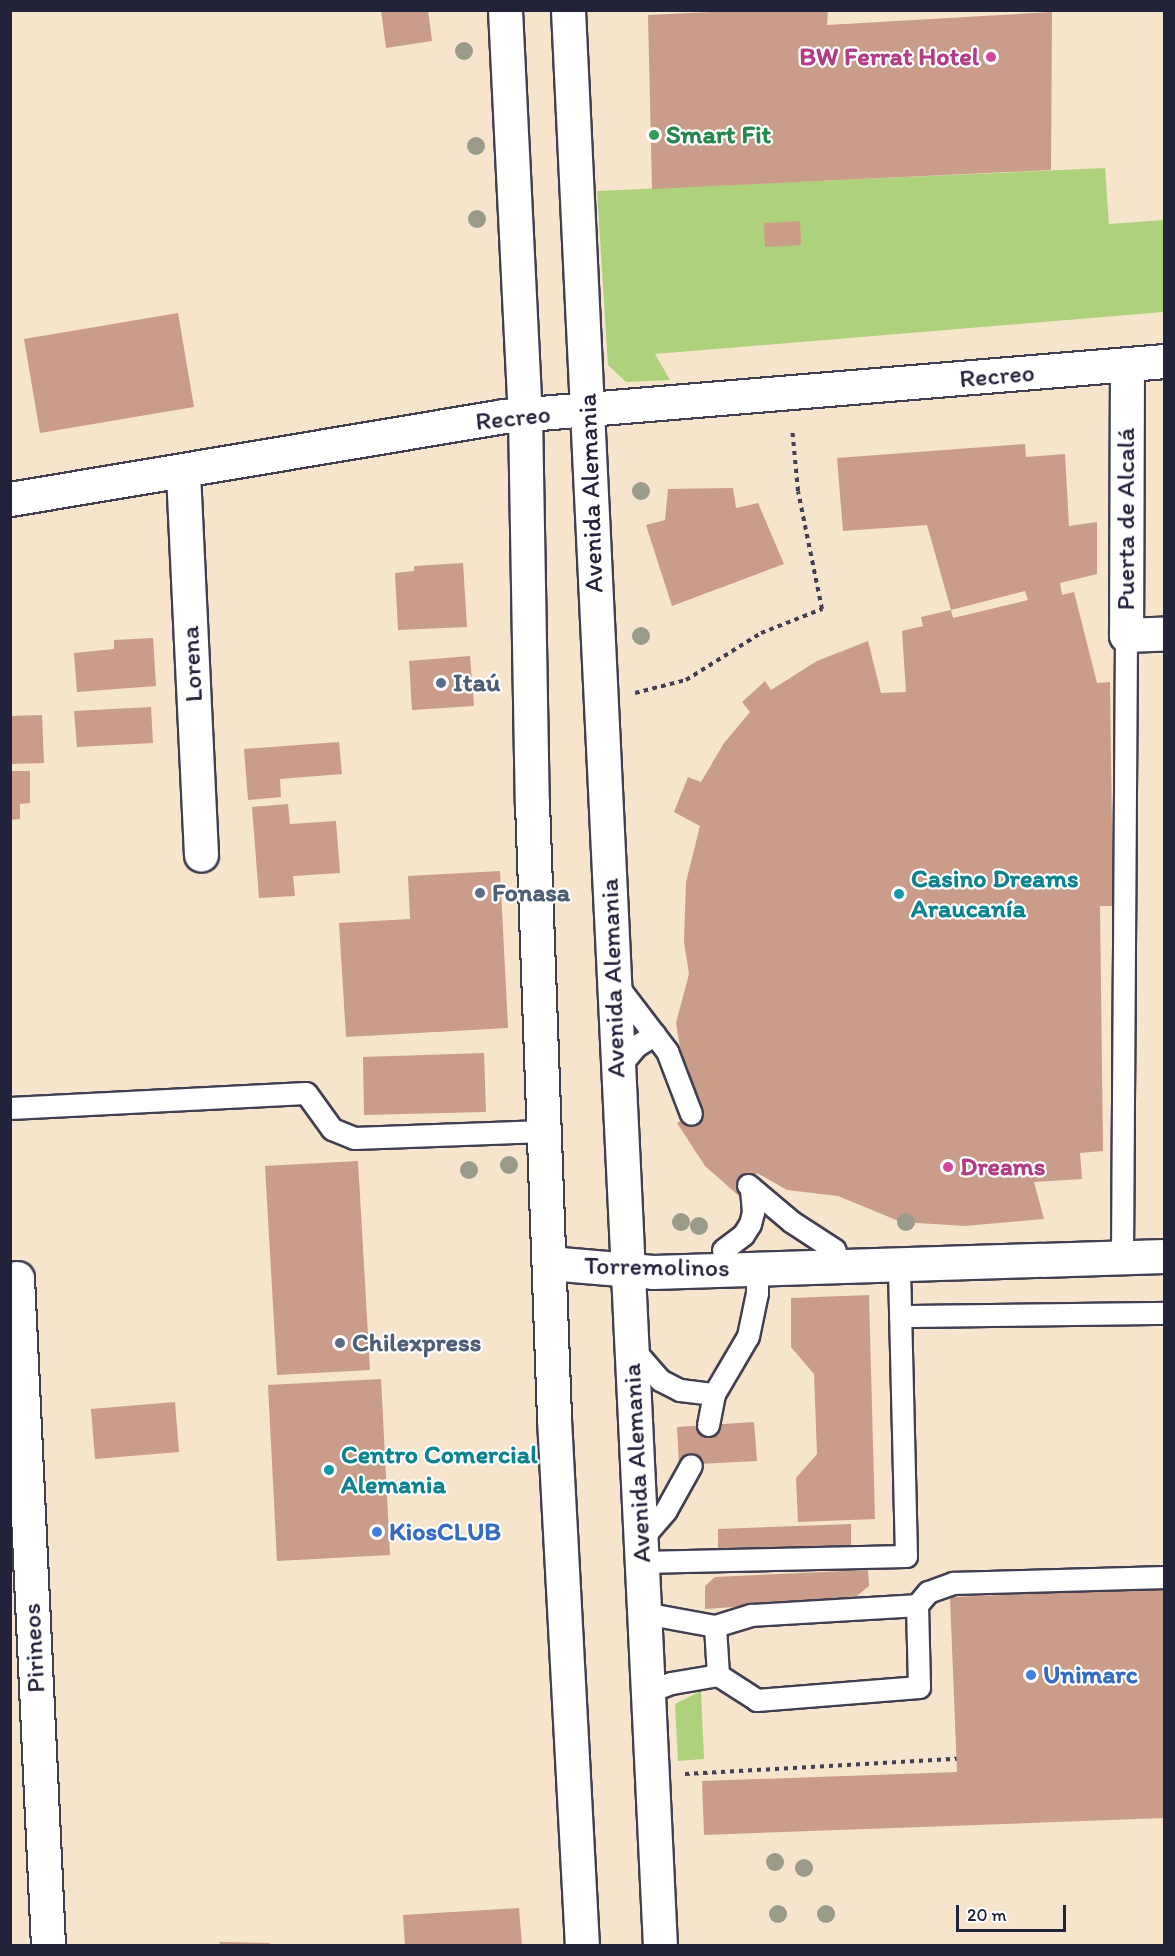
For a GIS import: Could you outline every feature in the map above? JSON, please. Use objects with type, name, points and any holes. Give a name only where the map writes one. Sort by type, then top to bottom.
[{"type":"main road","points":[[505,10],[525,414],[549,1263],[582,1946]]},
{"type":"main road","name":"Avenida Alemania","points":[[568,10],[588,411],[616,1070],[632,1347],[660,1946]]},
{"type":"main road","name":"Recreo","points":[[10,499],[183,473],[525,414],[588,411],[1164,362]]},
{"type":"main road","name":"Puerta de Alcalá","points":[[1127,365],[1126,635],[1164,634]]},
{"type":"main road","name":"Lorena","points":[[183,473],[201,855]]},
{"type":"main road","name":"Torremolinos","points":[[626,1262],[723,1250],[999,1249],[1050,1257]]},
{"type":"main road","name":"Torremolinos","points":[[549,1263],[626,1262],[757,1268],[899,1263],[999,1263],[1050,1257],[1164,1256]]},
{"type":"main road","name":"Pirineos","points":[[17,1278],[48,1946]]},
{"type":"lane","points":[[1122,1257],[1126,635]]},
{"type":"lane","points":[[612,973],[630,1007],[667,1051],[691,1114]]},
{"type":"lane","points":[[616,1070],[636,1046],[655,1034]]},
{"type":"lane","points":[[10,1108],[306,1093],[332,1130],[354,1138],[544,1131]]},
{"type":"lane","points":[[723,1250],[743,1235],[750,1224],[753,1212],[750,1187],[792,1222],[835,1250]]},
{"type":"lane","points":[[641,1551],[906,1556],[899,1263]]},
{"type":"lane","points":[[708,1425],[714,1394],[748,1336],[757,1293],[757,1268]]},
{"type":"lane","points":[[900,1316],[1164,1313]]},
{"type":"lane","points":[[632,1347],[660,1380],[680,1390],[714,1394]]},
{"type":"lane","points":[[641,1551],[691,1465]]},
{"type":"lane","points":[[648,1692],[671,1683],[718,1675],[757,1700],[919,1687],[917,1605],[928,1592],[953,1583],[1164,1577]]},
{"type":"lane","points":[[644,1613],[715,1626],[751,1615],[917,1605]]},
{"type":"lane","points":[[715,1626],[718,1675]]},
{"type":"path","points":[[599,696],[633,694],[686,680],[761,633],[822,609],[798,491],[789,394]]},
{"type":"path","points":[[676,1774],[957,1759]]},
{"type":"green space","points":[[1105,168],[1109,224],[1164,220],[1164,312],[655,354],[670,380],[626,382],[608,365],[597,191]]},
{"type":"green space","points":[[701,1691],[704,1759],[678,1761],[675,1704]]},
{"type":"building","points":[[381,10],[428,10],[432,41],[386,48]]},
{"type":"building","points":[[753,10],[828,10],[827,25],[1052,12],[1051,170],[652,189],[648,15]]},
{"type":"building","points":[[800,221],[801,245],[765,247],[764,223]]},
{"type":"building","points":[[178,313],[194,407],[40,433],[24,339]]},
{"type":"building","name":"Casino Dreams Araucanía","points":[[1025,444],[1026,457],[1065,454],[1069,526],[1097,522],[1097,574],[1060,583],[1062,595],[1074,592],[1097,683],[1110,682],[1113,906],[1100,906],[1103,1151],[1080,1153],[1082,1179],[1034,1182],[1044,1219],[965,1226],[901,1222],[838,1196],[787,1190],[757,1173],[740,1197],[705,1166],[677,1123],[701,1108],[684,1072],[676,1023],[689,974],[684,942],[686,882],[700,826],[674,812],[688,777],[701,782],[724,743],[750,712],[742,702],[765,681],[771,690],[817,661],[868,641],[881,693],[906,692],[902,631],[923,626],[921,617],[951,610],[927,525],[843,531],[837,458]],"holes":[[[1025,591],[1028,600],[953,618],[951,610]]]},
{"type":"building","points":[[733,488],[736,508],[758,503],[784,564],[672,606],[646,525],[665,520],[668,489]]},
{"type":"building","points":[[463,563],[467,627],[398,630],[395,573],[414,571],[414,566]]},
{"type":"building","points":[[153,638],[156,686],[77,692],[74,653],[114,649],[114,640]]},
{"type":"building","name":"Itaú","points":[[470,656],[474,706],[412,710],[409,661]]},
{"type":"building","points":[[151,707],[153,743],[77,747],[74,711]]},
{"type":"building","points":[[42,715],[44,763],[10,764],[10,716]]},
{"type":"building","points":[[339,742],[342,774],[280,779],[281,797],[248,800],[244,749]]},
{"type":"building","points":[[10,771],[30,771],[30,803],[20,804],[20,819],[10,820]]},
{"type":"building","points":[[288,804],[290,824],[336,821],[340,873],[293,876],[295,896],[259,898],[252,807]]},
{"type":"building","points":[[500,871],[508,1028],[346,1037],[339,923],[410,919],[408,876]]},
{"type":"building","points":[[484,1053],[486,1112],[364,1115],[363,1057]]},
{"type":"building","points":[[358,1161],[370,1370],[277,1375],[265,1166]]},
{"type":"building","points":[[869,1295],[875,1519],[798,1522],[796,1478],[817,1454],[814,1374],[791,1347],[791,1298]]},
{"type":"building","name":"Centro Comercial Alemania","points":[[381,1379],[390,1555],[277,1561],[268,1385]]},
{"type":"building","points":[[175,1402],[179,1452],[95,1459],[91,1409]]},
{"type":"building","points":[[754,1422],[757,1461],[679,1465],[677,1427]]},
{"type":"building","points":[[851,1524],[851,1550],[718,1555],[718,1529]]},
{"type":"building","points":[[868,1570],[869,1586],[853,1599],[705,1609],[705,1586],[715,1577]]},
{"type":"building","points":[[1164,1588],[1164,1818],[704,1835],[702,1781],[957,1772],[950,1597]]},
{"type":"building","points":[[519,1908],[522,1946],[405,1946],[403,1915]]},
{"type":"building","points":[[220,1942],[270,1943],[270,1946],[219,1946]]},
{"type":"place","name":"BW Ferrat Hotel","points":[[991,57]]},
{"type":"place","name":"Smart Fit","points":[[654,135]]},
{"type":"place","name":"Itaú","points":[[441,683]]},
{"type":"place","name":"Fonasa","points":[[480,893]]},
{"type":"place","name":"Casino Dreams Araucanía","points":[[899,894]]},
{"type":"place","name":"Dreams","points":[[948,1167]]},
{"type":"place","name":"Chilexpress","points":[[340,1343]]},
{"type":"place","name":"Centro Comercial Alemania","points":[[329,1470]]},
{"type":"place","name":"KiosCLUB","points":[[377,1532]]},
{"type":"place","name":"Unimarc","points":[[1031,1675]]}]
